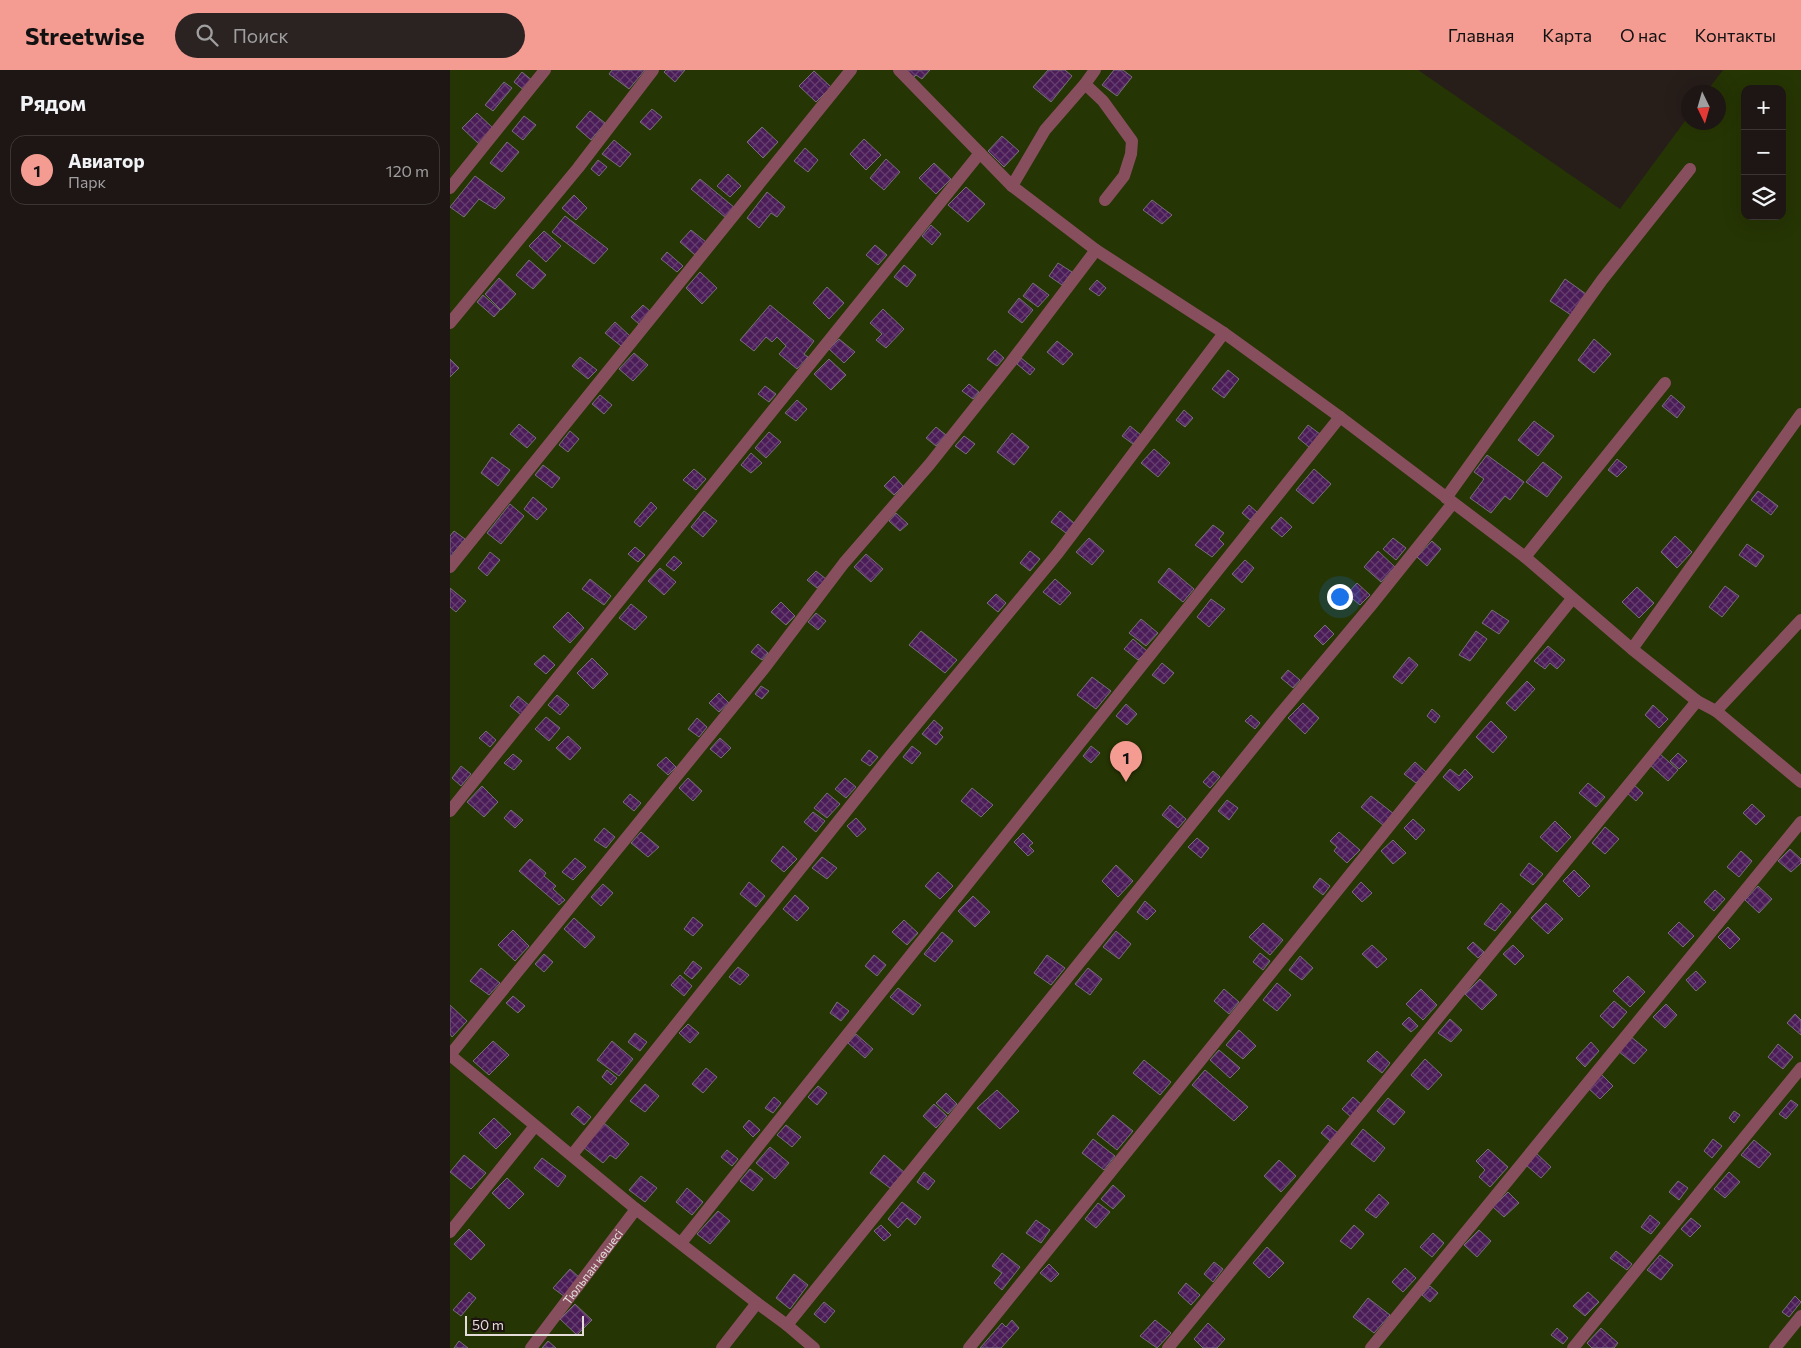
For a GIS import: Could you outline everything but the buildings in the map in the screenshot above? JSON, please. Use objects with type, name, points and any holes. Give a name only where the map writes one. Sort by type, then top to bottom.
[{"type":"street","points":[[450,188],[545,70]]},
{"type":"street","points":[[450,323],[578,168],[653,70]]},
{"type":"street","points":[[450,567],[851,70]]},
{"type":"street","points":[[898,70],[1012,186],[1096,250],[1224,333],[1340,417],[1525,558],[1632,649],[1696,700],[1716,711],[1801,782]]},
{"type":"street","points":[[1012,186],[1044,130],[1095,70]]},
{"type":"street","points":[[1085,84],[1103,101],[1132,140],[1131,154],[1124,176],[1106,200]]},
{"type":"street","points":[[450,810],[980,153]]},
{"type":"street","points":[[787,1325],[1281,713],[1369,608],[1449,500],[1602,280],[1690,169]]},
{"type":"street","points":[[814,1348],[787,1325],[636,1209],[450,1055],[766,666],[844,563],[929,465],[1011,362],[1096,250]]},
{"type":"street","points":[[572,1155],[891,755],[1058,554],[1224,333]]},
{"type":"street","points":[[1525,558],[1665,383]]},
{"type":"street","points":[[1632,649],[1801,414]]},
{"type":"street","points":[[681,1243],[1340,417]]},
{"type":"street","points":[[969,1348],[1572,599]]},
{"type":"street","points":[[1716,711],[1801,620]]},
{"type":"street","points":[[1168,1348],[1696,700]]},
{"type":"street","points":[[1371,1348],[1801,822]]},
{"type":"street","points":[[1573,1348],[1801,1068]]},
{"type":"street","points":[[450,1232],[536,1126]]},
{"type":"street","name":"Тюльпан көшесі","points":[[531,1348],[636,1209]]},
{"type":"street","points":[[722,1348],[756,1303]]},
{"type":"street","points":[[1775,1348],[1801,1316]]},
{"type":"green space","points":[[450,70],[1418,70],[1620,209],[1681,126],[1681,130],[1726,130],[1726,85],[1711,85],[1723,70],[1801,70],[1801,1348],[450,1348]]},
{"type":"place","name":"Авиатор","points":[[1126,782]]}]
